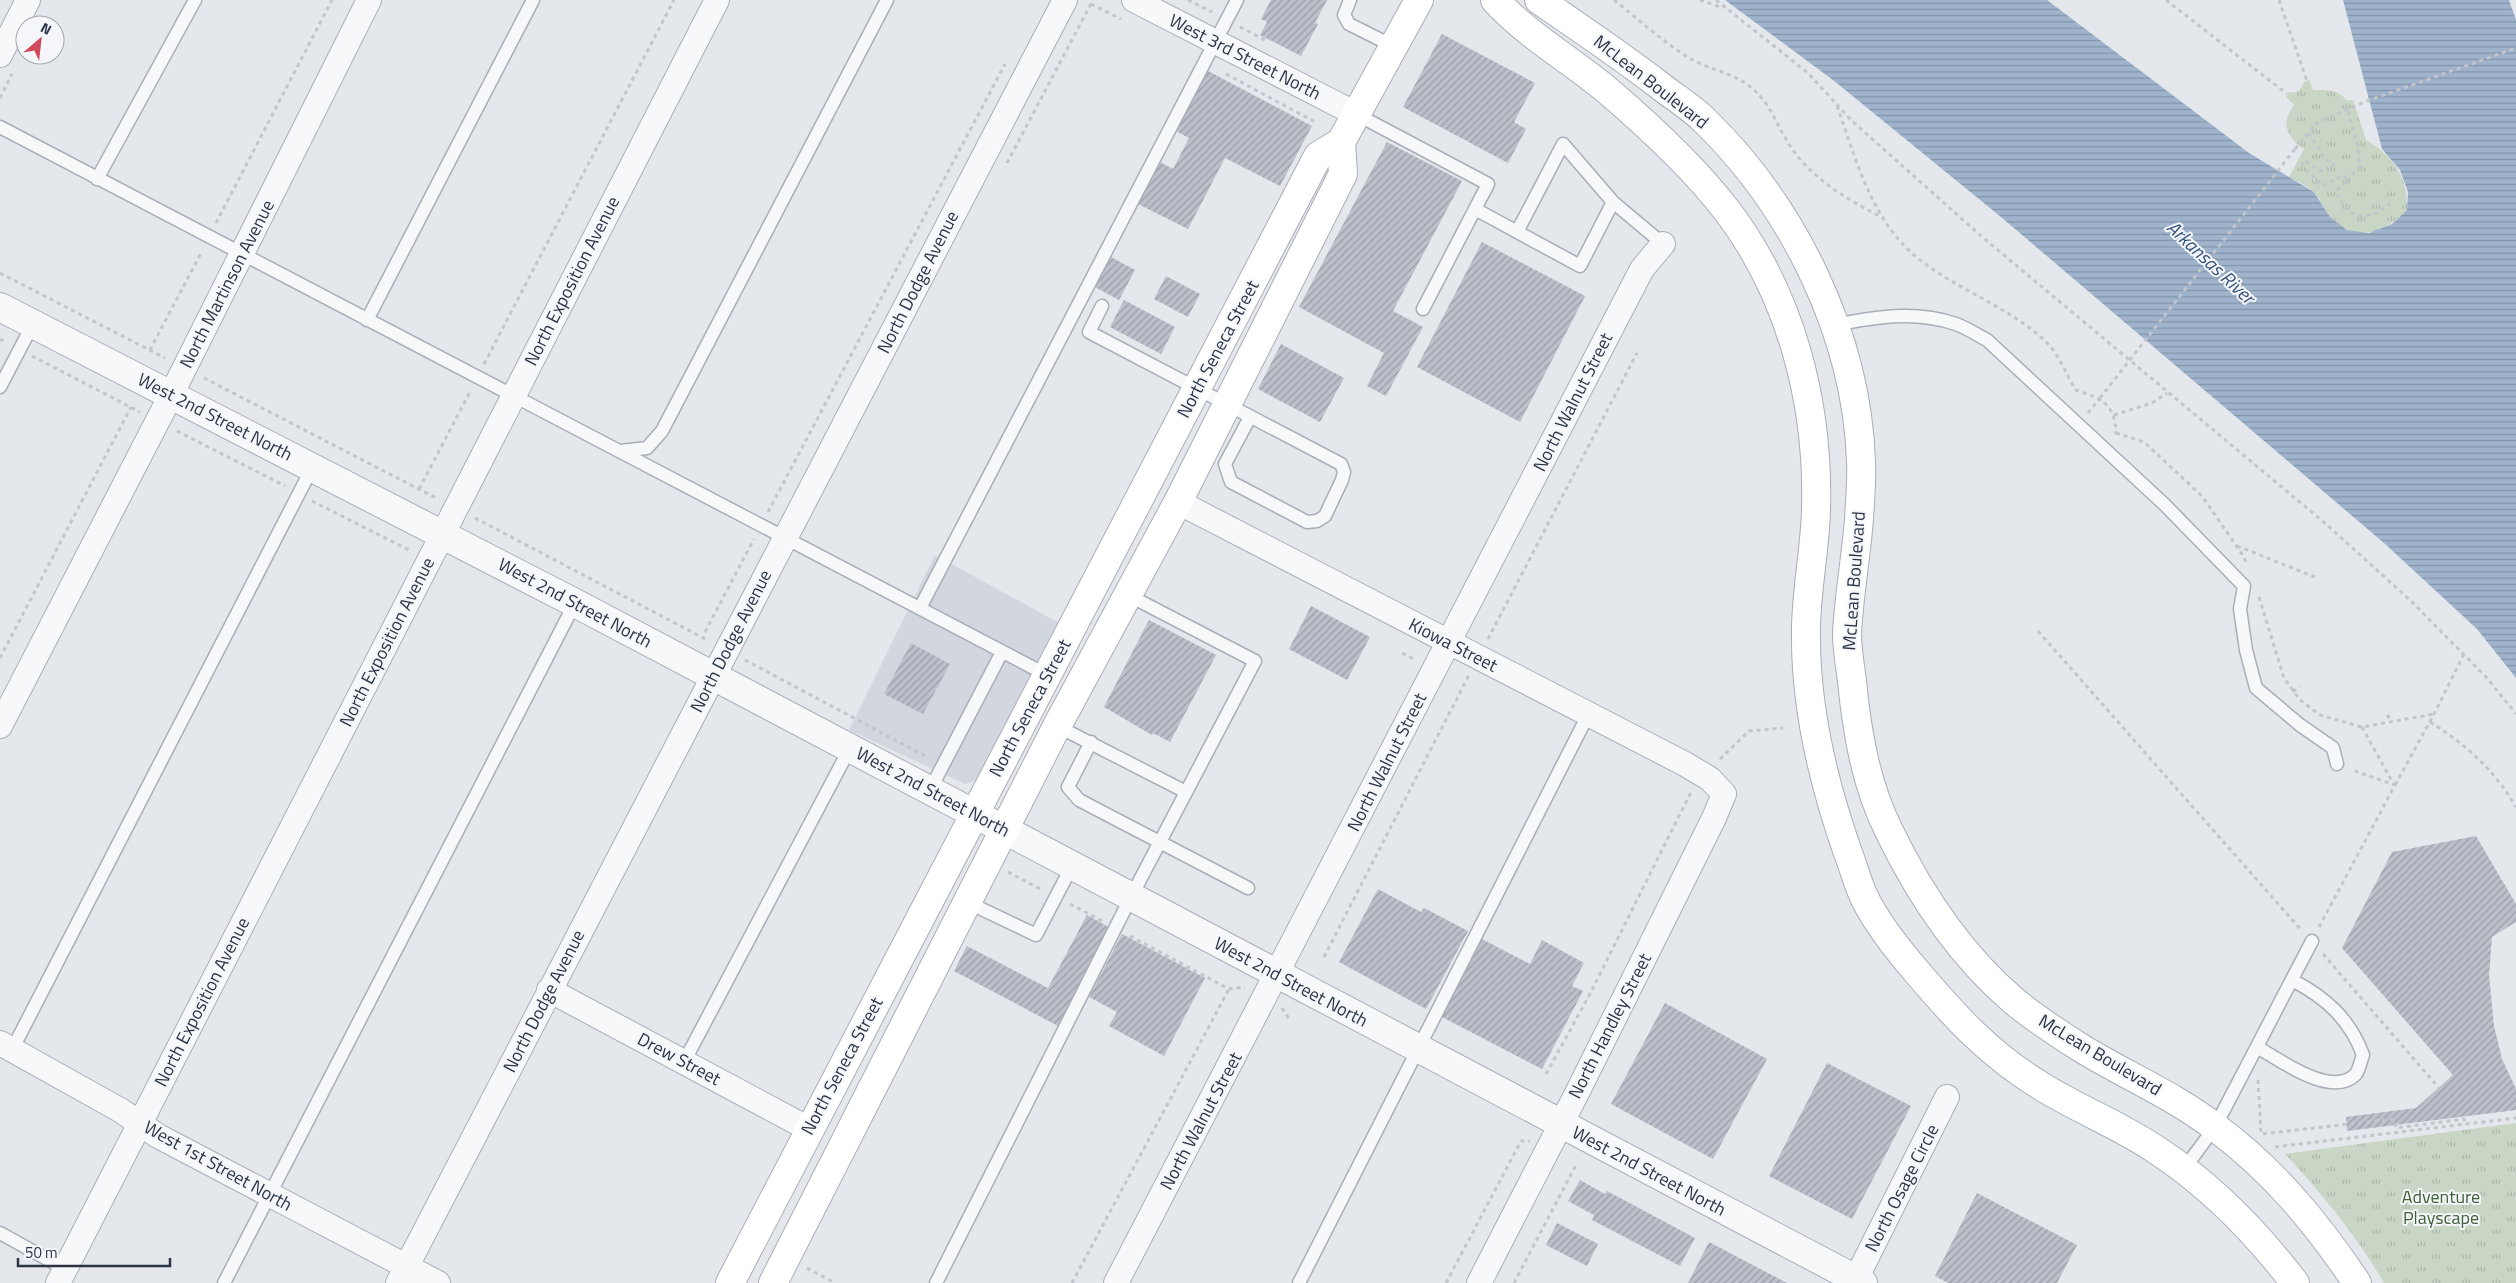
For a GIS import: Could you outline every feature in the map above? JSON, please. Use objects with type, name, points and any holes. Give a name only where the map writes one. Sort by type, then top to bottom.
[{"type":"main road","points":[[1341,142],[1419,0]]},
{"type":"main road","name":"McLean Boulevard","points":[[1495,0],[1511,18],[1608,91],[1671,148],[1728,212],[1760,264],[1786,314],[1806,385],[1815,440],[1816,512],[1806,631],[1809,688],[1816,748],[1839,828],[1865,899],[1898,949],[1945,1006],[1988,1049],[2043,1087],[2147,1144],[2184,1169],[2270,1250],[2295,1283]]},
{"type":"main road","name":"McLean Boulevard","points":[[1540,0],[1616,52],[1701,117],[1735,152],[1774,202],[1806,259],[1834,325],[1846,366],[1856,413],[1861,462],[1858,521],[1847,636],[1862,754],[1887,828],[1925,900],[1971,958],[2015,1002],[2083,1049],[2166,1094],[2215,1127],[2280,1182],[2330,1243],[2357,1283]]},
{"type":"main road","name":"North Seneca Street","points":[[738,1280],[809,1129],[1318,156],[1341,142],[1343,174],[1238,411],[1178,502],[1057,726],[773,1283]]},
{"type":"street","points":[[0,54],[28,0]]},
{"type":"street","name":"North Martinson Avenue","points":[[0,726],[158,421],[369,0]]},
{"type":"street","name":"North Exposition Avenue","points":[[62,1276],[717,0]]},
{"type":"street","name":"North Dodge Avenue","points":[[402,1275],[1064,0]]},
{"type":"street","name":"West 3rd Street North","points":[[1134,0],[1356,114]]},
{"type":"street","name":"North Walnut Street","points":[[1116,1283],[1278,974],[1642,269],[1662,244]]},
{"type":"street","name":"West 2nd Street North","points":[[0,307],[575,603],[1858,1282]]},
{"type":"street","name":"Kiowa Street","points":[[1178,502],[1685,764],[1705,776],[1724,794]]},
{"type":"street","name":"North Handley Street","points":[[1479,1283],[1710,827],[1724,794]]},
{"type":"street","name":"Drew Street","points":[[549,990],[809,1129]]},
{"type":"street","name":"West 1st Street North","points":[[6,1046],[139,1123],[158,1136],[270,1194],[402,1275],[438,1283]]},
{"type":"street","name":"North Osage Circle","points":[[1858,1282],[1947,1097]]},
{"type":"lane","points":[[97,179],[195,0]]},
{"type":"lane","points":[[367,320],[533,0]]},
{"type":"lane","points":[[621,451],[647,448],[662,431],[887,0]]},
{"type":"lane","points":[[920,608],[1237,0]]},
{"type":"lane","points":[[1350,0],[1344,15],[1349,24],[1394,46]]},
{"type":"lane","points":[[1356,114],[1488,184],[1423,309]]},
{"type":"lane","points":[[0,127],[1047,675]]},
{"type":"lane","points":[[1517,232],[1564,144],[1613,202],[1662,244]]},
{"type":"lane","points":[[1475,209],[1580,266],[1613,202]]},
{"type":"lane","points":[[1102,306],[1089,332],[1341,464],[1344,472],[1342,480],[1325,516],[1318,521],[1307,522],[1231,482],[1225,464],[1238,411]]},
{"type":"lane","points":[[1834,325],[1879,317],[1918,315],[1957,324],[1987,340],[2165,505],[2244,586],[2240,609],[2246,650],[2256,688],[2300,725],[2333,748],[2337,764]]},
{"type":"lane","points":[[0,387],[33,324]]},
{"type":"lane","points":[[6,1046],[312,468]]},
{"type":"lane","points":[[936,1283],[1130,897],[1255,661],[1128,595]]},
{"type":"lane","points":[[224,1283],[575,603]]},
{"type":"lane","points":[[930,790],[1002,652]]},
{"type":"lane","points":[[1299,1283],[1588,715]]},
{"type":"lane","points":[[1057,726],[1186,792]]},
{"type":"lane","points":[[1091,742],[1068,787],[1078,800],[1248,888]]},
{"type":"lane","points":[[684,1062],[850,748]]},
{"type":"lane","points":[[967,902],[1036,935],[1072,866]]},
{"type":"lane","points":[[2184,1169],[2215,1127],[2312,941]]},
{"type":"lane","points":[[2257,1047],[2319,1081],[2337,1084],[2356,1074],[2363,1055],[2356,1036],[2317,993],[2292,980]]},
{"type":"lane","points":[[0,1233],[62,1276]]},
{"type":"path","points":[[150,350],[332,0]]},
{"type":"path","points":[[419,489],[674,0]]},
{"type":"path","points":[[1188,0],[1269,42]]},
{"type":"path","points":[[1614,0],[1688,57],[1740,80],[1753,88],[1772,112],[1787,142],[1820,179],[1839,194],[1884,218]]},
{"type":"path","points":[[1700,0],[1727,9]]},
{"type":"path","points":[[1716,0],[1808,73],[1852,121],[1981,236],[2326,524],[2410,600],[2487,678],[2516,714]]},
{"type":"path","points":[[2166,0],[2287,94]]},
{"type":"path","points":[[2279,0],[2307,81]]},
{"type":"path","points":[[2100,398],[2295,148],[2318,122],[2367,101],[2516,48]]},
{"type":"path","points":[[705,632],[1007,59]]},
{"type":"path","points":[[1836,103],[1872,198],[1900,241],[1929,265],[1969,292],[2014,318],[2046,342],[2058,357],[2076,390],[2100,398],[2114,416],[2116,432],[2113,457]]},
{"type":"path","points":[[2348,110],[2357,144],[2360,166],[2336,191],[2340,203],[2348,212],[2369,216],[2379,213],[2390,204]]},
{"type":"path","points":[[2309,133],[2324,159],[2334,163],[2330,170],[2323,172],[2305,161],[2302,163],[2304,168],[2323,186],[2344,174],[2347,181]]},
{"type":"path","points":[[0,273],[456,508],[716,645]]},
{"type":"path","points":[[0,339],[429,560]]},
{"type":"path","points":[[2114,416],[2152,403],[2167,393]]},
{"type":"path","points":[[0,658],[131,407]]},
{"type":"path","points":[[2116,432],[2144,442],[2202,496],[2244,557],[2251,574]]},
{"type":"path","points":[[2237,546],[2315,577]]},
{"type":"path","points":[[2257,591],[2284,678],[2294,692],[2320,715],[2362,727],[2434,714]]},
{"type":"path","points":[[2038,631],[2439,1088]]},
{"type":"path","points":[[2312,941],[2394,785],[2430,722],[2464,654]]},
{"type":"path","points":[[739,657],[942,766]]},
{"type":"path","points":[[2294,692],[2299,686]]},
{"type":"path","points":[[2387,715],[2393,722]]},
{"type":"path","points":[[2430,722],[2458,740],[2481,760],[2502,783],[2516,807]]},
{"type":"path","points":[[2362,727],[2394,785]]},
{"type":"path","points":[[1546,1074],[1591,992],[1692,791],[1748,731],[1782,728]]},
{"type":"path","points":[[2337,764],[2394,785]]},
{"type":"path","points":[[1003,876],[1009,872],[1229,989],[1245,987]]},
{"type":"path","points":[[1072,1283],[1229,989]]},
{"type":"path","points":[[1281,1007],[1290,1020]]},
{"type":"path","points":[[2257,1047],[2261,1134],[2394,1119],[2396,1128],[2464,1120],[2467,1124]]},
{"type":"path","points":[[2275,1147],[2516,1118]]},
{"type":"path","points":[[1446,1283],[1521,1140],[1535,1140]]},
{"type":"path","points":[[1514,1283],[1576,1165]]},
{"type":"path","points":[[805,1267],[835,1283]]},
{"type":"shaded area","points":[[935,555],[1061,624],[980,774],[974,781],[965,784],[849,730]]},
{"type":"green space","points":[[2309,80],[2313,90],[2331,91],[2340,94],[2346,100],[2353,100],[2366,140],[2392,161],[2402,178],[2407,198],[2407,210],[2389,224],[2369,232],[2359,233],[2349,230],[2339,225],[2330,216],[2312,190],[2289,177],[2304,149],[2297,144],[2287,128],[2288,117],[2294,105],[2286,97],[2289,92],[2299,90],[2304,82]]},
{"type":"green space","name":"Adventure Playscape","points":[[2516,1123],[2516,1283],[2384,1283],[2362,1248],[2338,1216],[2285,1154]]},
{"type":"water","name":"Arkansas River","points":[[1725,0],[2047,0],[2249,153],[2314,192],[2330,217],[2347,230],[2369,233],[2392,224],[2407,210],[2408,192],[2400,170],[2382,149],[2343,0],[2509,0],[2516,20],[2516,678],[2477,629],[2384,543],[2001,217],[1833,80]]},
{"type":"building","points":[[1271,0],[1327,0],[1315,23],[1318,24],[1301,56],[1260,35],[1267,22],[1261,19]]},
{"type":"building","points":[[1442,34],[1535,83],[1514,122],[1526,129],[1508,163],[1403,107]]},
{"type":"building","points":[[1208,71],[1312,126],[1280,186],[1225,158],[1188,229],[1138,204],[1160,162],[1173,169],[1189,138],[1176,131]]},
{"type":"building","points":[[1387,142],[1462,181],[1393,311],[1423,327],[1386,396],[1367,386],[1384,353],[1299,307]]},
{"type":"building","points":[[1482,242],[1585,296],[1520,422],[1417,367]]},
{"type":"building","points":[[1109,256],[1135,270],[1119,300],[1093,286]]},
{"type":"building","points":[[1166,276],[1200,294],[1188,317],[1154,299]]},
{"type":"building","points":[[1124,300],[1175,327],[1161,354],[1110,327]]},
{"type":"building","points":[[1281,344],[1344,378],[1320,422],[1258,389]]},
{"type":"building","points":[[1311,606],[1370,637],[1347,680],[1289,649]]},
{"type":"building","points":[[1149,620],[1216,655],[1170,742],[1153,733],[1152,735],[1104,707]]},
{"type":"building","points":[[911,643],[950,664],[923,714],[884,694]]},
{"type":"building","points":[[2476,836],[2516,904],[2516,922],[2492,937],[2489,975],[2494,1026],[2502,1059],[2516,1089],[2516,1110],[2347,1131],[2346,1117],[2416,1108],[2453,1075],[2342,948],[2392,852]]},
{"type":"building","points":[[1378,889],[1421,912],[1424,908],[1468,931],[1426,1009],[1339,962]]},
{"type":"building","points":[[1087,915],[1110,928],[1058,1026],[954,971],[967,946],[1048,988]]},
{"type":"building","points":[[1122,934],[1205,978],[1164,1056],[1109,1026],[1117,1012],[1089,997]]},
{"type":"building","points":[[1480,938],[1530,964],[1542,940],[1584,963],[1572,986],[1583,991],[1542,1069],[1440,1016]]},
{"type":"building","points":[[1665,1003],[1767,1059],[1713,1159],[1611,1104]]},
{"type":"building","points":[[1827,1063],[1911,1106],[1852,1219],[1769,1176]]},
{"type":"building","points":[[1580,1180],[1605,1194],[1607,1191],[1695,1238],[1680,1266],[1592,1220],[1594,1215],[1568,1201]]},
{"type":"building","points":[[1977,1193],[2077,1245],[2057,1283],[1948,1283],[1935,1276]]},
{"type":"building","points":[[1557,1223],[1598,1244],[1587,1266],[1546,1245]]},
{"type":"building","points":[[1709,1242],[1787,1283],[1688,1283]]}]
